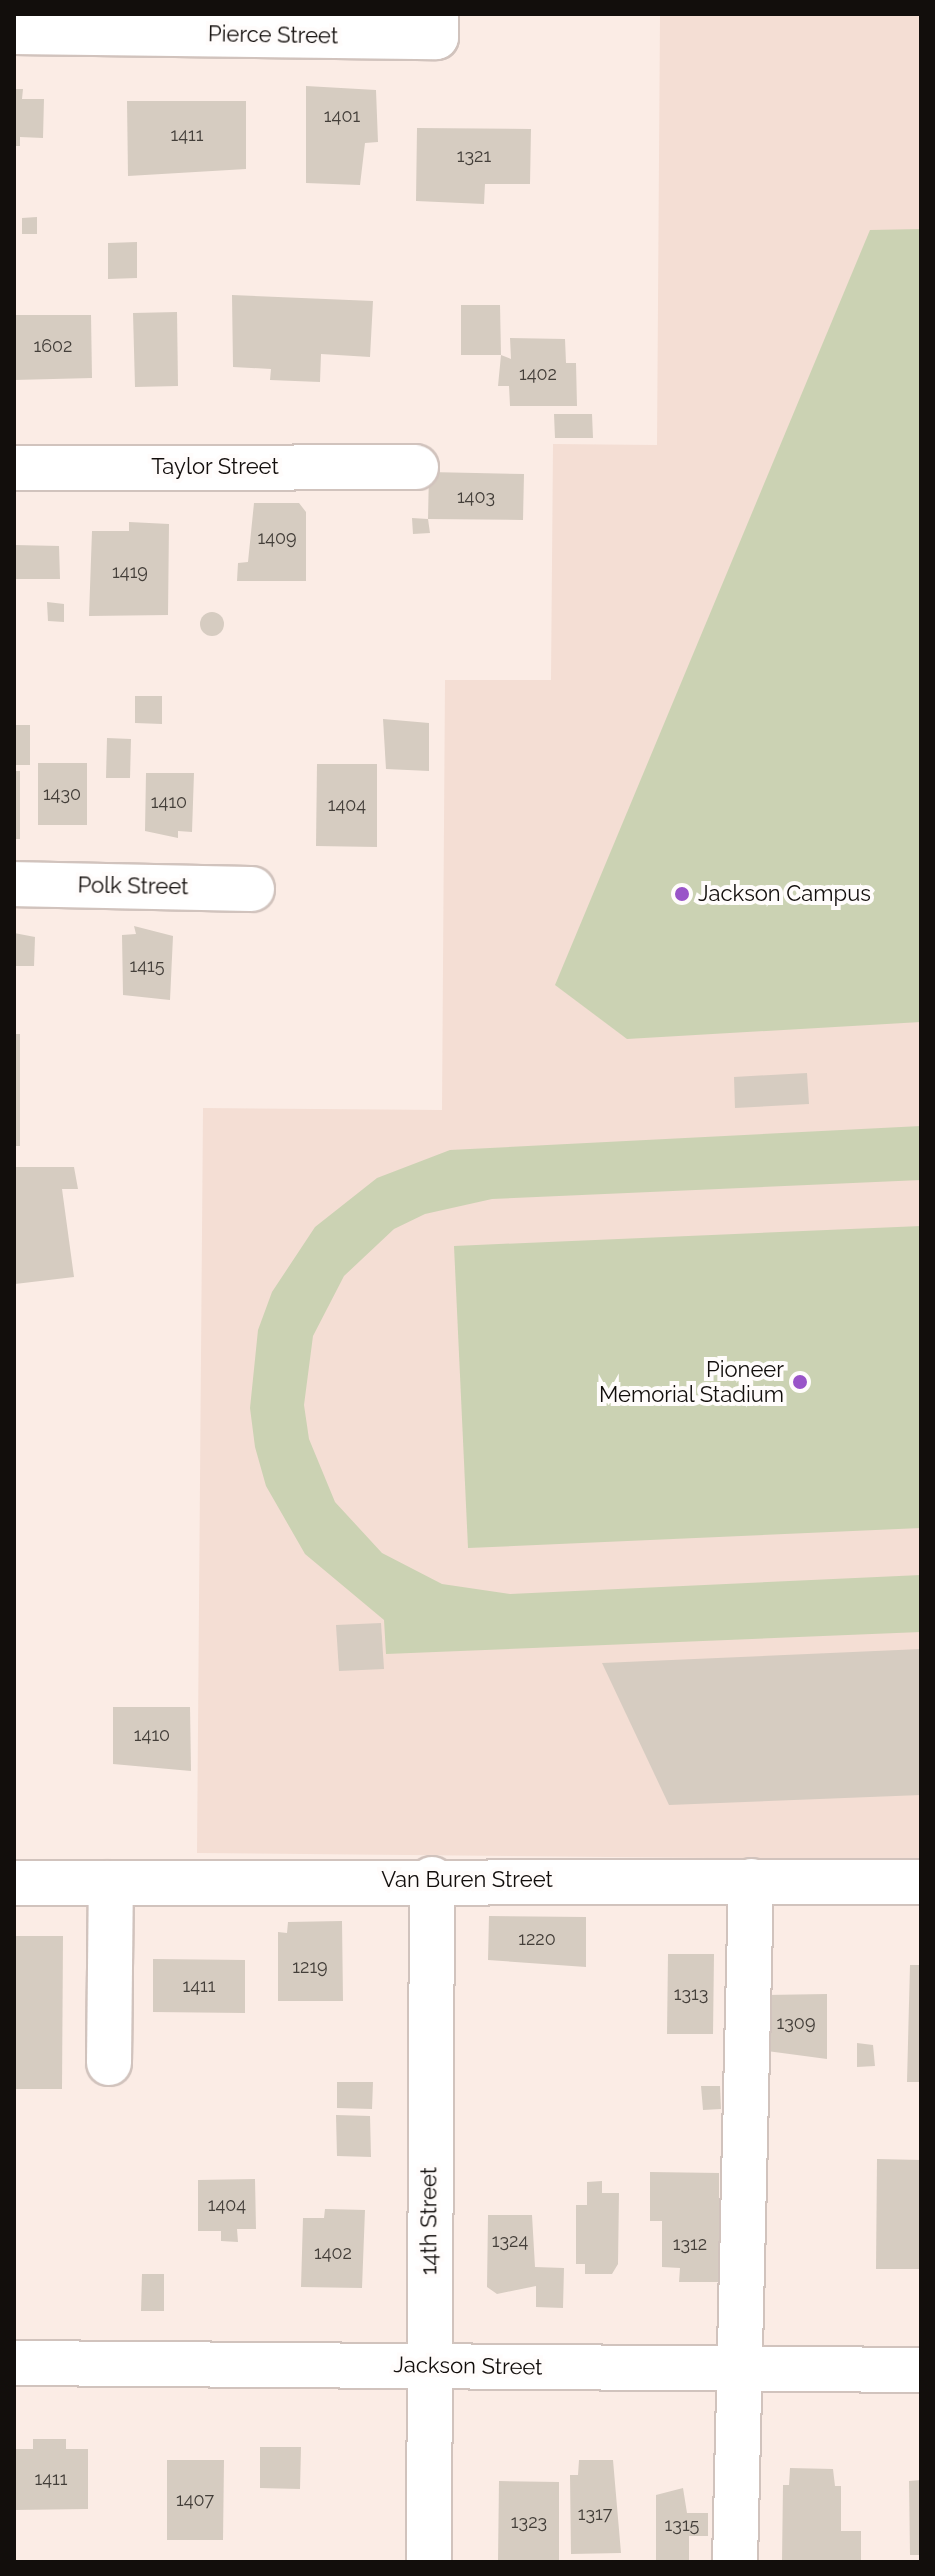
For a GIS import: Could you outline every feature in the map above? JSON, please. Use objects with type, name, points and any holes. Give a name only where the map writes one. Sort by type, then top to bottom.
[{"type":"street","name":"Pierce Street","points":[[14,32],[436,25]]},
{"type":"street","name":"Taylor Street","points":[[14,468],[416,467]]},
{"type":"street","name":"Polk Street","points":[[14,884],[252,889]]},
{"type":"street","name":"Van Buren Street","points":[[14,1883],[432,1879],[921,1882]]},
{"type":"street","name":"14th Street","points":[[429,2562],[432,1879]]},
{"type":"street","points":[[735,2562],[736,2368],[751,1881]]},
{"type":"street","points":[[109,2063],[111,1883]]},
{"type":"street","name":"Jackson Street","points":[[14,2363],[921,2370]]},
{"type":"shaded area","name":"Jackson Campus","points":[[660,14],[921,14],[921,1860],[197,1853],[203,1108],[442,1110],[445,680],[551,680],[553,444],[657,445]]},
{"type":"green space","points":[[921,229],[921,1022],[627,1039],[555,985],[870,230]]},
{"type":"green space","points":[[921,1126],[921,1180],[492,1199],[425,1214],[394,1229],[344,1276],[313,1336],[304,1405],[309,1439],[335,1502],[382,1553],[442,1584],[510,1594],[921,1575],[921,1632],[386,1654],[384,1620],[305,1554],[266,1486],[255,1447],[250,1408],[258,1330],[272,1292],[315,1227],[377,1178],[450,1150]]},
{"type":"green space","points":[[921,1226],[921,1528],[468,1548],[454,1246]]},
{"type":"building","points":[[306,86],[376,90],[378,142],[365,143],[360,185],[306,183]]},
{"type":"building","points":[[14,89],[23,89],[22,99],[44,99],[43,138],[20,137],[20,146],[14,146]]},
{"type":"building","points":[[127,101],[246,101],[246,169],[128,176]]},
{"type":"building","points":[[417,128],[531,129],[530,184],[485,184],[484,204],[416,201]]},
{"type":"building","points":[[37,217],[37,234],[22,234],[22,218]]},
{"type":"building","points":[[137,242],[137,278],[108,279],[108,243]]},
{"type":"building","points":[[232,295],[373,301],[370,357],[321,354],[320,382],[270,380],[271,369],[233,367]]},
{"type":"building","points":[[461,305],[500,305],[501,355],[461,355]]},
{"type":"building","points":[[177,312],[178,386],[135,387],[133,313]]},
{"type":"building","points":[[14,315],[91,315],[92,378],[14,380]]},
{"type":"building","points":[[510,338],[565,339],[566,363],[576,363],[577,406],[510,406],[509,386],[498,386],[501,355],[511,359]]},
{"type":"building","points":[[554,414],[592,414],[593,438],[555,438]]},
{"type":"building","points":[[429,472],[524,474],[523,520],[428,519]]},
{"type":"building","points":[[254,503],[299,503],[306,512],[306,581],[237,581],[238,563],[248,562]]},
{"type":"building","points":[[412,518],[428,519],[430,533],[413,534]]},
{"type":"building","points":[[129,522],[169,524],[168,615],[89,616],[92,531],[129,531]]},
{"type":"building","points":[[14,545],[59,546],[60,579],[14,579]]},
{"type":"building","points":[[47,602],[64,604],[64,622],[48,621]]},
{"type":"building","points":[[212,612],[221,615],[224,624],[221,633],[212,636],[203,633],[200,624],[203,615]]},
{"type":"building","points":[[135,696],[162,696],[162,724],[135,723]]},
{"type":"building","points":[[383,719],[429,723],[429,771],[386,769]]},
{"type":"building","points":[[14,725],[30,725],[30,765],[14,765]]},
{"type":"building","points":[[107,738],[131,739],[130,778],[106,778]]},
{"type":"building","points":[[38,763],[87,763],[87,825],[38,825]]},
{"type":"building","points":[[317,764],[377,764],[377,847],[316,846]]},
{"type":"building","points":[[14,771],[20,771],[20,839],[14,839]]},
{"type":"building","points":[[146,773],[194,773],[192,832],[178,831],[178,838],[145,831]]},
{"type":"building","points":[[134,926],[173,936],[170,1000],[123,995],[122,935],[136,934]]},
{"type":"building","points":[[14,933],[35,937],[34,966],[14,966]]},
{"type":"building","points":[[14,1034],[20,1034],[20,1146],[14,1146]]},
{"type":"building","points":[[807,1073],[809,1104],[735,1108],[734,1077]]},
{"type":"building","points":[[14,1167],[74,1167],[78,1189],[62,1189],[74,1277],[15,1284]]},
{"type":"building","points":[[381,1623],[384,1669],[339,1671],[336,1625]]},
{"type":"building","points":[[921,1649],[921,1795],[669,1805],[602,1663]]},
{"type":"building","points":[[113,1707],[190,1707],[191,1771],[113,1764]]},
{"type":"building","points":[[489,1916],[586,1917],[586,1967],[488,1960]]},
{"type":"building","points":[[342,1921],[343,2001],[278,2001],[278,1932],[287,1933],[288,1922]]},
{"type":"building","points":[[14,1936],[63,1936],[62,2089],[14,2089]]},
{"type":"building","points":[[668,1954],[714,1954],[713,2034],[667,2034]]},
{"type":"building","points":[[153,1959],[245,1960],[245,2013],[153,2012]]},
{"type":"building","points":[[910,1965],[921,1965],[921,2082],[907,2082]]},
{"type":"building","points":[[827,1994],[827,2059],[767,2051],[766,1995]]},
{"type":"building","points":[[857,2043],[873,2045],[875,2066],[857,2067]]},
{"type":"building","points":[[337,2082],[373,2082],[372,2109],[337,2108]]},
{"type":"building","points":[[701,2086],[720,2086],[721,2109],[703,2110]]},
{"type":"building","points":[[336,2115],[370,2116],[371,2157],[337,2156]]},
{"type":"building","points":[[877,2159],[921,2160],[921,2269],[876,2269]]},
{"type":"building","points":[[650,2172],[719,2173],[719,2282],[679,2282],[680,2268],[662,2267],[662,2221],[650,2221]]},
{"type":"building","points":[[255,2179],[256,2229],[237,2229],[238,2242],[221,2241],[221,2231],[198,2231],[198,2180]]},
{"type":"building","points":[[602,2181],[602,2193],[619,2193],[618,2264],[612,2274],[585,2274],[585,2264],[576,2264],[576,2205],[587,2205],[587,2182]]},
{"type":"building","points":[[325,2209],[365,2210],[362,2288],[301,2287],[303,2218],[324,2218]]},
{"type":"building","points":[[488,2215],[532,2215],[535,2267],[564,2268],[563,2308],[536,2307],[536,2286],[497,2294],[487,2287]]},
{"type":"building","points":[[142,2274],[164,2274],[164,2311],[141,2311]]},
{"type":"building","points":[[33,2439],[66,2439],[66,2449],[88,2449],[88,2509],[14,2510],[14,2449],[33,2449]]},
{"type":"building","points":[[260,2447],[301,2447],[300,2489],[260,2488]]},
{"type":"building","points":[[167,2460],[224,2460],[223,2540],[167,2540]]},
{"type":"building","points":[[579,2460],[613,2460],[621,2553],[571,2554],[570,2475],[578,2475]]},
{"type":"building","points":[[790,2468],[833,2469],[835,2486],[841,2486],[841,2531],[861,2531],[861,2562],[782,2562],[783,2485],[789,2485]]},
{"type":"building","points":[[921,2480],[921,2555],[910,2555],[909,2481]]},
{"type":"building","points":[[499,2481],[559,2482],[559,2562],[498,2562]]},
{"type":"building","points":[[683,2488],[687,2513],[708,2513],[708,2536],[689,2536],[689,2562],[656,2562],[656,2495]]},
{"type":"place","name":"Jackson Campus","points":[[682,894]]},
{"type":"place","name":"Pioneer Memorial Stadium","points":[[800,1382]]}]
